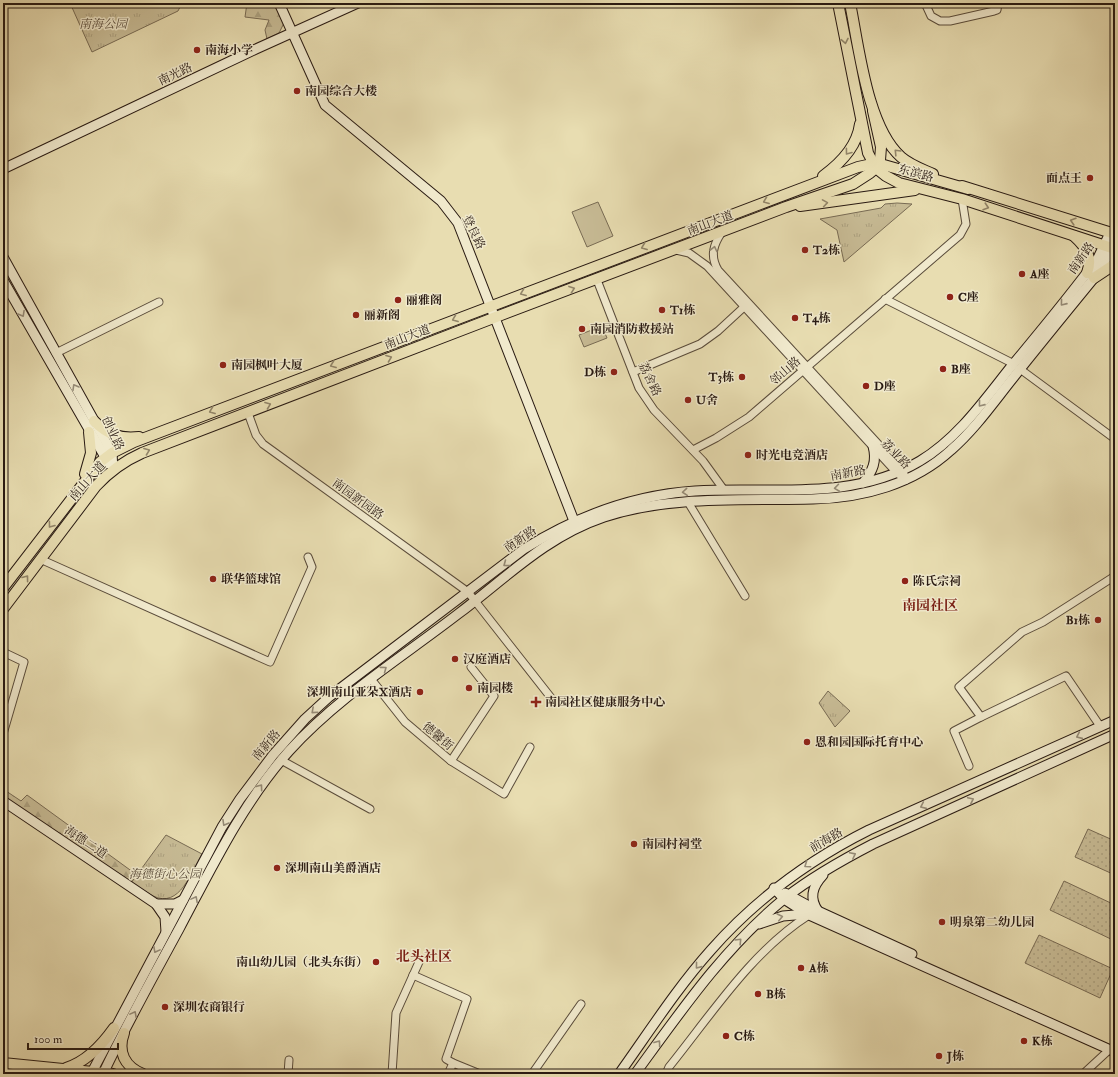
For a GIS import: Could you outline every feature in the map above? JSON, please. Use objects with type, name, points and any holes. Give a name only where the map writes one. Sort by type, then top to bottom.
[{"type":"main road","name":"登良路","points":[[279,3],[325,106],[441,201],[464,233],[574,521]]},
{"type":"main road","name":"南光路","points":[[3,169],[292,32],[358,3]]},
{"type":"main road","points":[[838,3],[869,157],[876,165],[968,189]]},
{"type":"main road","name":"东滨路","points":[[850,3],[873,111],[888,142],[900,156],[922,170],[968,189],[1112,234]]},
{"type":"main road","points":[[873,111],[881,147],[876,165]]},
{"type":"main road","points":[[802,187],[831,170],[847,154],[858,136],[860,116]]},
{"type":"main road","name":"东滨路","points":[[876,165],[886,176],[899,183],[962,199],[1110,247]]},
{"type":"main road","name":"南山大道","points":[[3,588],[75,494],[108,455],[147,437],[802,187],[850,169],[876,165]]},
{"type":"main road","name":"南山大道","points":[[3,609],[90,493],[113,470],[142,453],[786,207],[853,184],[866,177],[876,165]]},
{"type":"main road","points":[[786,207],[819,204],[904,190],[935,191]]},
{"type":"main road","points":[[1072,234],[1088,252],[1091,275],[1115,264]]},
{"type":"main road","name":"南新路","points":[[92,1073],[114,1028],[183,900],[240,799],[287,738],[329,697],[524,549],[574,521],[603,509],[647,497],[693,491],[724,490],[818,495],[855,495],[906,480],[928,468],[958,443],[1017,366],[1091,275],[1100,256],[1110,247],[1112,234]]},
{"type":"main road","name":"创业路","points":[[3,257],[94,421],[113,470]]},
{"type":"main road","name":"创业路","points":[[3,280],[89,432],[108,455]]},
{"type":"main road","name":"南新路","points":[[107,1074],[124,1033],[227,838],[248,805],[281,760],[325,716],[371,679],[528,558],[566,534],[586,524],[623,512],[688,502],[818,495],[900,472],[931,454],[954,434],[1017,366]]},
{"type":"main road","points":[[94,421],[106,432],[117,437],[147,437]]},
{"type":"main road","points":[[75,494],[91,458],[92,446],[89,432]]},
{"type":"main road","points":[[863,483],[874,465],[873,446]]},
{"type":"main road","name":"前海路","points":[[619,1074],[685,982],[711,950],[774,888],[814,860],[849,840],[1115,720]]},
{"type":"main road","points":[[635,1074],[723,957],[752,927],[787,897],[830,868],[873,844],[1115,734]]},
{"type":"main road","name":"海德二道","points":[[3,801],[156,904],[165,917],[166,933]]},
{"type":"main road","points":[[813,913],[813,889],[830,868]]},
{"type":"main road","points":[[774,888],[813,913],[1113,1049]]},
{"type":"main road","points":[[156,904],[174,904],[183,900]]},
{"type":"main road","points":[[752,927],[783,916],[813,913]]},
{"type":"main road","points":[[61,1069],[76,1064],[90,1055],[114,1028]]},
{"type":"main road","points":[[124,1033],[121,1049],[124,1060],[130,1067],[143,1074]]},
{"type":"main road","points":[[3,1063],[107,1074]]},
{"type":"street","points":[[925,3],[931,16],[945,21],[997,10],[998,3]]},
{"type":"street","name":"邻山路","points":[[693,450],[743,422],[964,230],[967,220],[962,199]]},
{"type":"street","name":"荔业路","points":[[722,232],[712,253],[718,270],[873,446],[900,472]]},
{"type":"street","name":"荔业路","points":[[676,250],[689,253],[703,263],[804,368],[906,480]]},
{"type":"street","name":"荔舍路","points":[[597,280],[639,388],[654,410],[715,475],[724,490]]},
{"type":"street","points":[[885,299],[1017,366],[1115,439]]},
{"type":"street","points":[[56,353],[159,302]]},
{"type":"street","points":[[633,372],[700,344],[718,331],[744,307]]},
{"type":"street","name":"南园新园路","points":[[248,413],[256,435],[263,444],[468,592],[552,699]]},
{"type":"street","points":[[688,502],[745,596]]},
{"type":"street","points":[[40,559],[270,662],[312,567],[308,557]]},
{"type":"street","points":[[981,717],[959,687],[1022,632],[1043,622],[1115,576]]},
{"type":"street","points":[[3,652],[24,662],[3,734]]},
{"type":"street","points":[[451,761],[494,696],[471,667]]},
{"type":"street","points":[[969,766],[954,730],[1066,676],[1100,726]]},
{"type":"street","name":"德馨街","points":[[371,679],[405,722],[451,761],[504,794],[530,747]]},
{"type":"street","points":[[281,760],[370,809]]},
{"type":"street","points":[[666,1074],[669,1067],[750,966],[791,926],[813,913]]},
{"type":"street","points":[[392,1074],[396,1013],[419,962]]},
{"type":"street","points":[[413,976],[467,999],[446,1059],[480,1074]]},
{"type":"street","points":[[532,1074],[581,1004]]},
{"type":"street","points":[[1083,1074],[1113,1049]]},
{"type":"street","points":[[288,1074],[289,1060]]},
{"type":"street","points":[[448,1074],[453,1063]]},
{"type":"green space","name":"南海公园","points":[[70,3],[182,3],[178,11],[92,52]]},
{"type":"green space","points":[[247,3],[274,3],[284,23],[279,33],[267,39],[265,30],[269,20],[245,17]]},
{"type":"green space","points":[[598,202],[613,236],[587,247],[572,212]]},
{"type":"green space","points":[[885,204],[912,204],[844,262],[837,230],[820,219],[881,208]]},
{"type":"green space","points":[[602,326],[607,338],[584,347],[579,335]]},
{"type":"green space","points":[[828,691],[850,711],[835,727],[819,703]]},
{"type":"green space","points":[[3,789],[21,801],[27,795],[137,875],[131,883],[3,798]]},
{"type":"green space","points":[[1088,829],[1115,841],[1115,875],[1075,857]]},
{"type":"green space","name":"海德街心公园","points":[[166,835],[202,854],[184,887],[170,897],[162,899],[153,896],[131,883]]},
{"type":"green space","points":[[1064,881],[1115,905],[1115,941],[1050,910]]},
{"type":"green space","points":[[1039,935],[1113,969],[1100,998],[1025,963]]},
{"type":"tunnel","points":[[3,1069],[53,1074]]},
{"type":"place","name":"南海小学","points":[[197,50]]},
{"type":"place","name":"南园综合大楼","points":[[297,91]]},
{"type":"place","name":"面点王","points":[[1090,178]]},
{"type":"place","name":"T2栋","points":[[805,250]]},
{"type":"place","name":"A座","points":[[1022,274]]},
{"type":"place","name":"C座","points":[[950,297]]},
{"type":"place","name":"丽雅阁","points":[[398,300]]},
{"type":"place","name":"T1栋","points":[[662,310]]},
{"type":"place","name":"丽新阁","points":[[356,315]]},
{"type":"place","name":"T4栋","points":[[795,318]]},
{"type":"place","name":"南园消防救援站","points":[[582,329]]},
{"type":"place","name":"南园枫叶大厦","points":[[223,365]]},
{"type":"place","name":"B座","points":[[943,369]]},
{"type":"place","name":"D栋","points":[[614,372]]},
{"type":"place","name":"T3栋","points":[[742,377]]},
{"type":"place","name":"D座","points":[[866,386]]},
{"type":"place","name":"U舍","points":[[688,400]]},
{"type":"place","name":"时光电竞酒店","points":[[748,455]]},
{"type":"place","name":"联华篮球馆","points":[[213,579]]},
{"type":"place","name":"陈氏宗祠","points":[[905,581]]},
{"type":"place","name":"B1栋","points":[[1098,620]]},
{"type":"place","name":"汉庭酒店","points":[[455,659]]},
{"type":"place","name":"南园楼","points":[[469,688]]},
{"type":"place","name":"深圳南山亚朵X酒店","points":[[420,692]]},
{"type":"place","name":"南园社区健康服务中心","points":[[536,702]]},
{"type":"place","name":"恩和园国际托育中心","points":[[807,742]]},
{"type":"place","name":"南园村祠堂","points":[[634,844]]},
{"type":"place","name":"深圳南山美爵酒店","points":[[277,868]]},
{"type":"place","name":"明泉第二幼儿园","points":[[942,922]]},
{"type":"place","name":"南山幼儿园（北头东街）","points":[[376,962]]},
{"type":"place","name":"A栋","points":[[801,968]]},
{"type":"place","name":"B栋","points":[[758,994]]},
{"type":"place","name":"深圳农商银行","points":[[165,1007]]},
{"type":"place","name":"C栋","points":[[726,1036]]},
{"type":"place","name":"K栋","points":[[1024,1041]]},
{"type":"place","name":"J栋","points":[[939,1056]]},
{"type":"district","name":"南园社区","points":[[930,605]]},
{"type":"district","name":"北头社区","points":[[424,956]]}]
